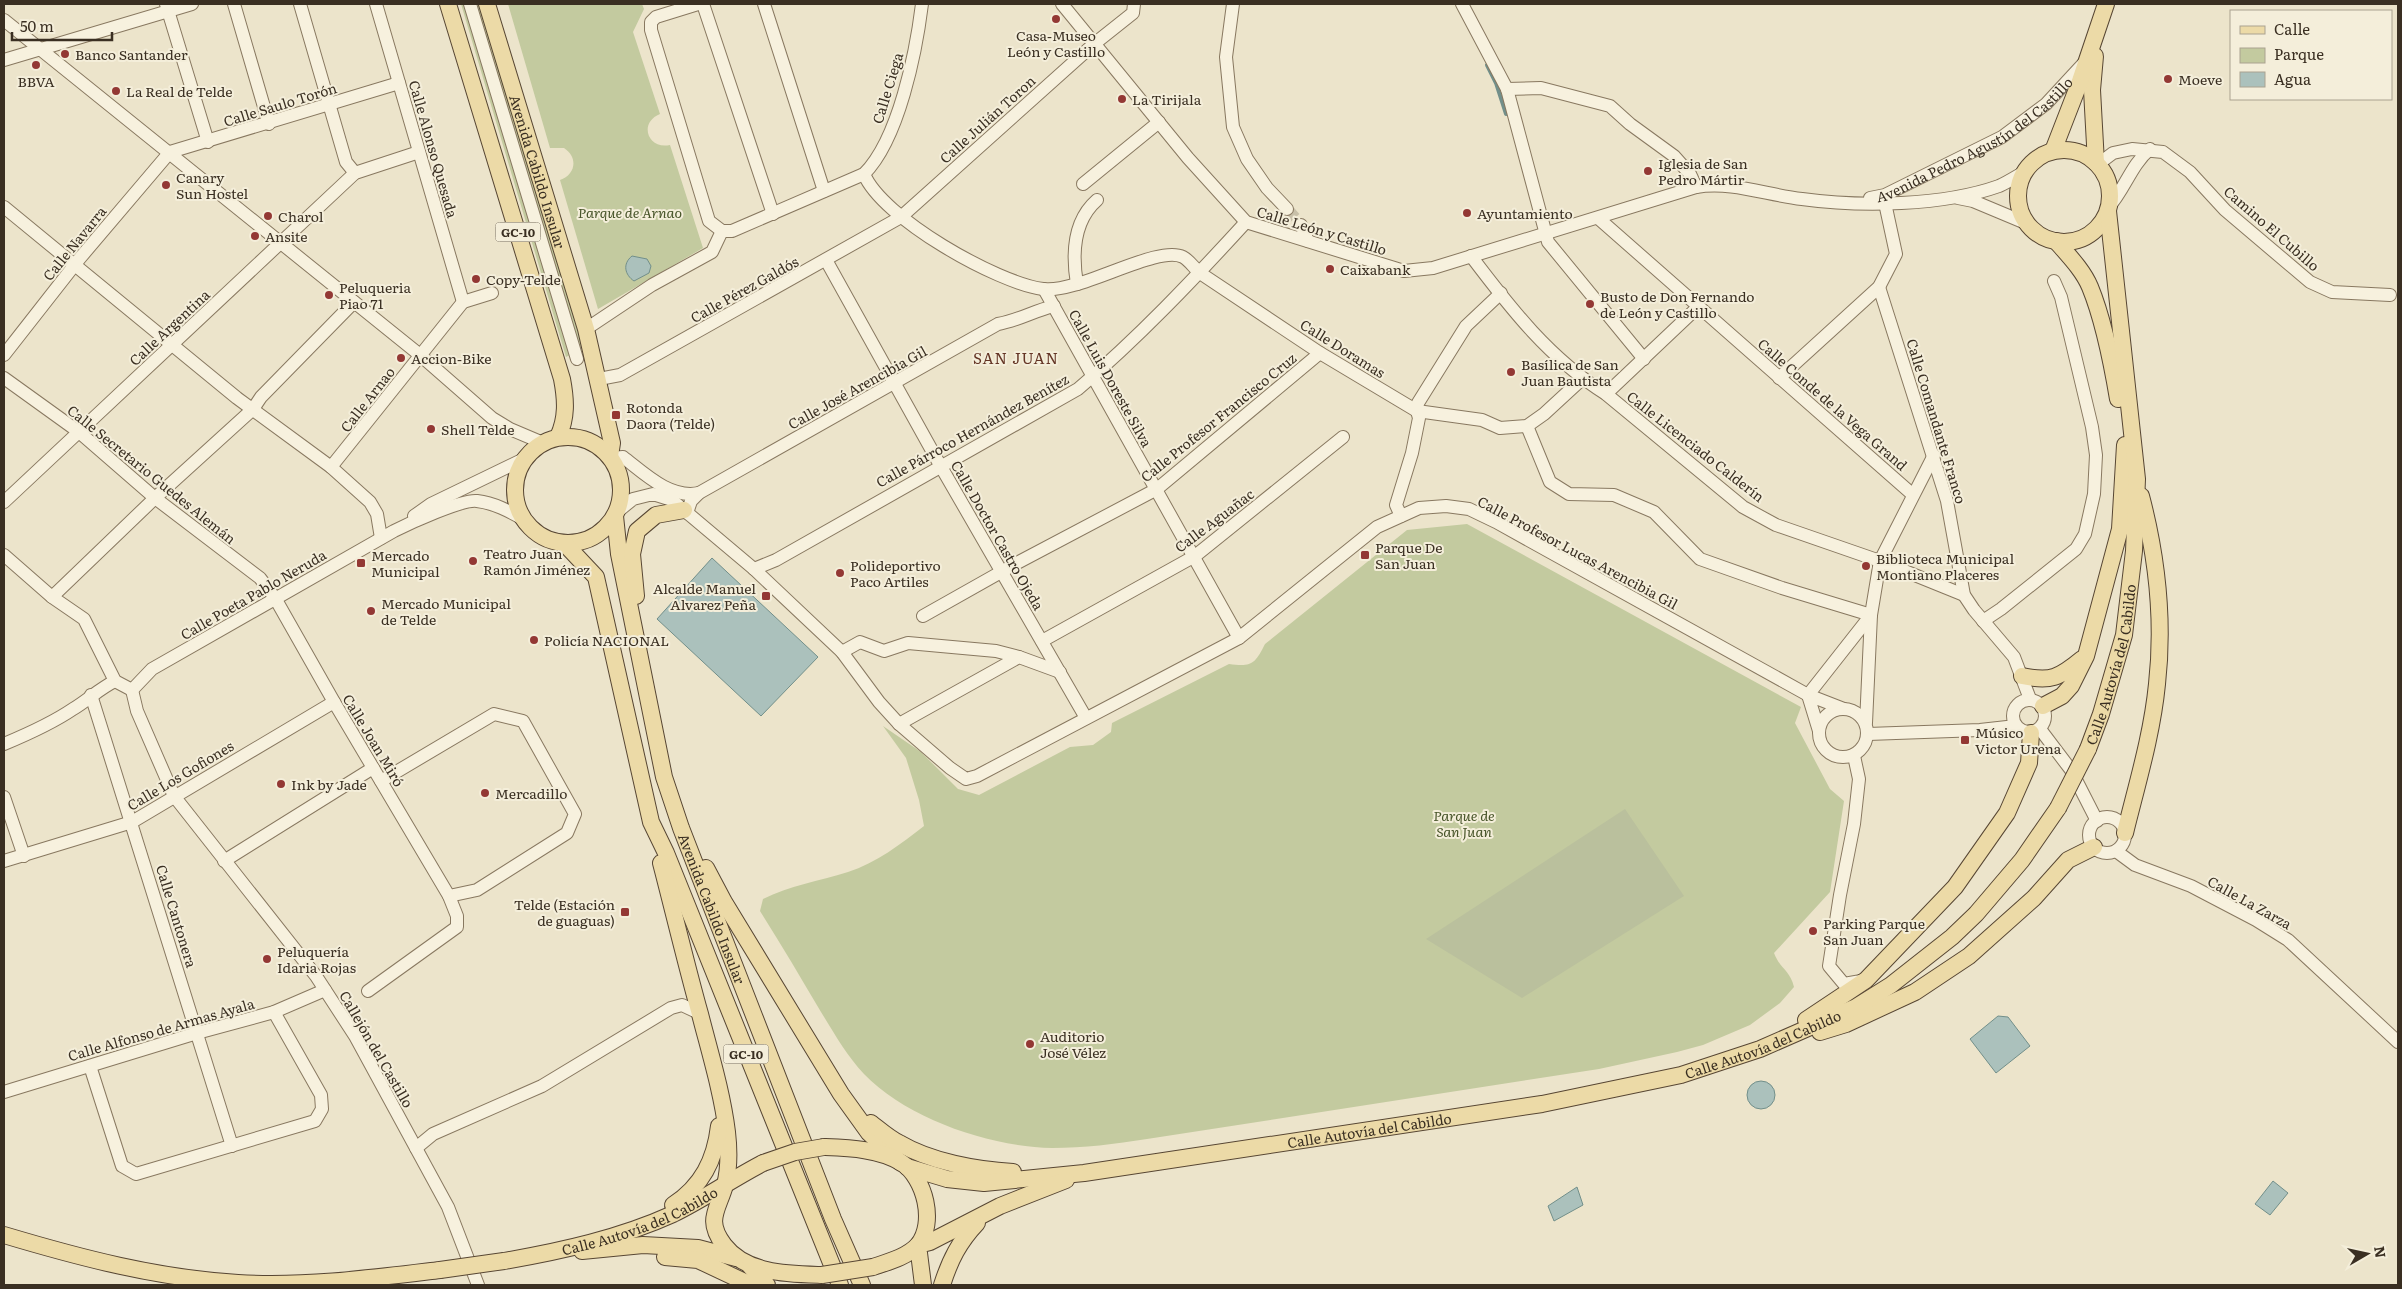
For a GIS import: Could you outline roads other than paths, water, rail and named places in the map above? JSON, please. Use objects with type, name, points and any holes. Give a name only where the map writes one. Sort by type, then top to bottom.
[{"type":"main road","name":"GC-10","points":[[448,4],[562,379],[566,410],[563,426],[550,440]]},
{"type":"main road","name":"Avenida Cabildo Insular","points":[[487,4],[586,329],[599,379],[612,443],[610,457]]},
{"type":"main road","points":[[2053,151],[2088,59],[2106,4]]},
{"type":"main road","points":[[2096,36],[2092,90],[2097,164],[2108,185],[2108,209],[2102,222],[2093,232],[2075,240],[2056,241],[2036,232],[2028,224],[2021,212],[2018,198],[2020,184],[2026,171],[2042,156],[2053,151],[2068,150],[2083,154],[2097,164]]},
{"type":"main road","name":"Calle Autovía del Cabildo","points":[[904,1165],[947,1179],[984,1183],[1084,1173],[1542,1104],[1681,1075],[1760,1049],[1856,1007],[1891,985],[1946,942],[2001,887],[2042,835],[2058,808],[2088,749],[2110,686],[2124,635],[2132,570],[2136,479],[2108,209]]},
{"type":"main road","name":"Calle Autovía del Cabildo","points":[[2056,241],[2075,263],[2090,287],[2112,368],[2125,438],[2135,515]]},
{"type":"main road","name":"GC-10","points":[[550,440],[572,436],[586,439],[599,446],[610,457],[618,470],[622,485],[621,501],[616,514]]},
{"type":"main road","points":[[2037,702],[2062,696],[2071,686],[2086,656],[2120,529],[2125,438]]},
{"type":"main road","points":[[523,519],[517,504],[515,488],[518,472],[526,458],[550,440]]},
{"type":"main road","points":[[2125,833],[2152,721],[2160,638],[2157,582],[2150,532],[2136,479]]},
{"type":"main road","points":[[636,636],[636,582],[632,554],[637,530],[656,515],[686,512]]},
{"type":"main road","points":[[565,544],[580,543],[594,537],[606,528],[616,514]]},
{"type":"main road","name":"Avenida Cabildo Insular","points":[[616,514],[619,554],[664,777],[680,828],[830,1210],[862,1285]]},
{"type":"main road","name":"GC-10","points":[[523,519],[542,536],[565,544]]},
{"type":"main road","name":"Avenida Cabildo Insular","points":[[565,544],[596,577],[651,822],[666,853],[840,1285]]},
{"type":"main road","points":[[2022,676],[2044,680],[2063,675],[2086,656]]},
{"type":"main road","points":[[1760,1049],[1866,980],[1955,887],[2007,813],[2029,763],[2036,731]]},
{"type":"main road","points":[[651,822],[722,1101],[728,1149],[724,1186],[713,1213],[715,1228],[724,1246],[746,1262],[767,1285]]},
{"type":"main road","points":[[680,828],[852,1110],[869,1133],[904,1165],[918,1184],[926,1208],[926,1226],[918,1245],[923,1285]]},
{"type":"main road","points":[[1760,1049],[1846,1024],[1915,992],[1968,956],[2034,898],[2068,860],[2094,847]]},
{"type":"main road","points":[[638,1229],[686,1197],[711,1163],[717,1147],[722,1101]]},
{"type":"main road","points":[[852,1110],[900,1144],[940,1159],[983,1170],[1050,1176]]},
{"type":"main road","points":[[724,1186],[763,1163],[795,1152],[824,1147],[870,1152],[904,1165]]},
{"type":"main road","name":"Calle Autovía del Cabildo","points":[[918,1245],[949,1233],[989,1211],[1084,1173]]},
{"type":"main road","name":"Calle Autovía del Cabildo","points":[[4,1235],[87,1260],[137,1271],[238,1283],[298,1284],[440,1270],[555,1252],[638,1229],[675,1213],[724,1186]]},
{"type":"main road","points":[[942,1285],[950,1258],[965,1236],[989,1211]]},
{"type":"main road","name":"Calle Autovía del Cabildo","points":[[555,1252],[608,1250],[643,1245],[698,1248],[746,1262]]},
{"type":"main road","points":[[746,1262],[781,1273],[822,1275],[873,1267],[890,1262],[918,1245]]},
{"type":"main road","points":[[608,1250],[698,1260],[751,1285]]},
{"type":"street","points":[[4,60],[43,50],[168,7],[192,4]]},
{"type":"street","points":[[234,4],[269,124]]},
{"type":"street","points":[[300,4],[346,162],[355,173],[419,152]]},
{"type":"street","name":"Calle Alonso Quesada","points":[[376,4],[463,302]]},
{"type":"street","points":[[470,4],[577,358]]},
{"type":"street","points":[[698,4],[656,17],[651,22],[651,30],[709,221],[722,231],[732,231],[864,174],[868,184],[901,217],[975,265],[998,275],[1044,289]]},
{"type":"street","points":[[703,4],[773,214]]},
{"type":"street","points":[[764,4],[824,191]]},
{"type":"street","name":"Calle Ciega","points":[[864,174],[879,156],[896,116],[917,44],[922,4]]},
{"type":"street","name":"Calle León y Castillo","points":[[1062,4],[1159,122],[1246,222],[1404,271],[1433,268],[1471,256]]},
{"type":"street","points":[[1233,4],[1226,57],[1233,126],[1247,159],[1267,188],[1287,209]]},
{"type":"street","points":[[1462,4],[1507,89],[1548,242],[1644,359]]},
{"type":"street","points":[[168,7],[208,142]]},
{"type":"street","name":"Calle Julián Toron","points":[[901,217],[1134,8]]},
{"type":"street","points":[[4,20],[420,355],[492,418],[510,429],[550,440]]},
{"type":"street","name":"Avenida Pedro Agustín del Castillo","points":[[1851,203],[1885,195],[2002,137],[2046,104],[2088,59]]},
{"type":"street","name":"Calle Saulo Torón","points":[[170,152],[269,124],[399,83]]},
{"type":"street","points":[[1471,256],[1696,188],[1690,174],[1674,156],[1630,124],[1610,106],[1541,88],[1507,89]]},
{"type":"street","points":[[1083,184],[1159,122]]},
{"type":"street","name":"Camino El Cubillo","points":[[2097,164],[2113,153],[2132,149],[2150,149],[2163,152],[2190,172],[2225,210],[2310,282],[2332,292],[2390,295]]},
{"type":"street","points":[[2108,209],[2120,195],[2137,162],[2150,149]]},
{"type":"street","name":"Calle Navarra","points":[[4,355],[75,265],[170,152]]},
{"type":"street","name":"Avenida Pedro Agustín del Castillo","points":[[1696,188],[1714,184],[1801,199],[1851,203],[1885,203],[1956,197],[2001,185],[2026,171]]},
{"type":"street","name":"Calle Argentina","points":[[4,502],[355,173]]},
{"type":"street","name":"Avenida Pedro Agustín del Castillo","points":[[1956,197],[1973,201],[2028,224]]},
{"type":"street","points":[[1077,284],[1075,238],[1088,207],[1097,200]]},
{"type":"street","points":[[1779,378],[1879,288],[1896,254],[1885,203]]},
{"type":"street","points":[[4,207],[253,410],[331,467],[370,502],[377,514],[381,538]]},
{"type":"street","name":"Calle Pérez Galdós","points":[[599,379],[620,375],[901,217]]},
{"type":"street","name":"Calle Conde de la Vega Grand","points":[[1598,218],[1912,494]]},
{"type":"street","name":"Calle Párroco Hernández Benítez","points":[[754,569],[776,560],[940,465],[1078,389],[1200,273],[1246,222]]},
{"type":"street","points":[[1301,225],[1308,241]]},
{"type":"street","points":[[586,329],[652,285],[712,252],[722,231]]},
{"type":"street","name":"Calle Doramas","points":[[1044,289],[1077,284],[1144,261],[1170,255],[1184,257],[1200,273],[1320,354],[1417,411],[1482,420],[1500,428],[1527,426]]},
{"type":"street","name":"Calle Licenciado Calderín","points":[[1471,256],[1547,349],[1582,379],[1606,394],[1744,507],[1776,525],[1880,561],[1964,595]]},
{"type":"street","name":"Calle Doctor Castro Ojeda","points":[[826,260],[940,465],[1086,718]]},
{"type":"street","points":[[1983,620],[2001,609],[2076,549],[2085,534],[2094,494],[2096,455],[2092,427],[2060,297],[2054,281]]},
{"type":"street","name":"Calle Comandante Franco","points":[[1879,288],[1934,455],[1947,501],[1964,595]]},
{"type":"street","name":"Calle Luis Doreste Silva","points":[[1044,289],[1092,377],[1195,556],[1239,638]]},
{"type":"street","points":[[463,302],[492,293]]},
{"type":"street","points":[[1400,516],[1396,505],[1419,418],[1417,411],[1418,403],[1466,326],[1501,294]]},
{"type":"street","points":[[52,597],[155,498],[253,410],[261,397],[354,302]]},
{"type":"street","name":"Calle Arnao","points":[[331,467],[463,302]]},
{"type":"street","name":"Calle José Arencibia Gil","points":[[699,492],[998,324],[1018,321],[1039,309],[1054,306]]},
{"type":"street","points":[[1606,394],[1698,307]]},
{"type":"street","name":"Calle Profesor Francisco Cruz","points":[[923,616],[1157,489],[1320,354]]},
{"type":"street","name":"Calle Secretario Guedes Alemán","points":[[4,378],[79,432],[155,498],[260,578],[275,598]]},
{"type":"street","points":[[1582,379],[1544,414],[1527,426],[1550,482],[1569,494],[1614,495],[1654,512],[1700,559],[1782,588],[1871,615]]},
{"type":"street","name":"Calle Aguañac","points":[[1042,641],[1195,556],[1343,437]]},
{"type":"street","points":[[1871,615],[1808,694],[1822,745],[1826,751],[1839,758],[1854,756],[1864,747],[1867,728],[1871,615],[1880,561],[1912,494],[1934,455]]},
{"type":"street","points":[[610,457],[623,457],[648,477],[676,493],[687,495],[699,492]]},
{"type":"street","name":"Calle Poeta Pablo Neruda","points":[[132,690],[152,669],[381,538],[431,504],[526,458]]},
{"type":"street","points":[[686,512],[699,492]]},
{"type":"street","points":[[616,514],[633,499],[653,494],[672,500],[754,569],[842,652],[899,724],[1019,657]]},
{"type":"street","name":"Calle Poeta Pablo Neruda","points":[[394,530],[435,512],[476,500],[506,509],[523,519]]},
{"type":"street","name":"Calle Profesor Lucas Arencibia Gil","points":[[899,724],[926,744],[950,768],[966,779],[977,776],[1239,638],[1377,528],[1419,508],[1446,506],[1469,509],[1808,694],[1844,709]]},
{"type":"street","points":[[4,555],[52,597],[84,619],[115,681],[132,690]]},
{"type":"street","points":[[1964,595],[2014,657],[2022,676],[2046,714],[2045,722],[2036,731],[2023,732],[2016,726],[2013,717],[2015,708],[2021,701],[2037,702]]},
{"type":"street","name":"Calle Joan Miró","points":[[275,598],[449,896],[457,916],[457,927],[368,991]]},
{"type":"street","points":[[842,652],[860,642],[884,651],[908,643],[996,651],[1060,672]]},
{"type":"street","points":[[4,744],[44,726],[75,709],[91,695],[115,681]]},
{"type":"street","name":"Callejón del Castillo","points":[[132,690],[137,711],[174,796],[325,990],[355,1036],[448,1207],[478,1285]]},
{"type":"street","name":"Calle Cantonera","points":[[91,695],[232,1146]]},
{"type":"street","name":"Calle Los Gofiones","points":[[4,861],[132,822],[334,702]]},
{"type":"street","points":[[1819,731],[1825,717],[1837,710],[1844,709],[1857,713],[1867,728]]},
{"type":"street","points":[[381,781],[494,714],[523,721],[575,814],[567,833],[477,890],[449,896]]},
{"type":"street","points":[[1867,728],[1980,730],[2016,726]]},
{"type":"street","points":[[2036,731],[2070,770],[2097,821]]},
{"type":"street","points":[[1854,756],[1859,779],[1854,824],[1829,966],[1844,984],[1866,980]]},
{"type":"street","points":[[224,861],[373,768]]},
{"type":"street","points":[[4,797],[24,856]]},
{"type":"street","points":[[2102,818],[2114,819],[2120,822],[2125,833],[2123,844],[2116,851],[2102,852],[2094,847],[2091,842],[2090,830],[2102,818]]},
{"type":"street","name":"Calle La Zarza","points":[[2116,851],[2135,865],[2200,890],[2256,920],[2288,940],[2398,1042]]},
{"type":"street","name":"Calle Alfonso de Armas Ayala","points":[[4,1092],[197,1033],[274,1012],[325,990]]},
{"type":"street","points":[[416,1148],[434,1134],[542,1086],[671,1008],[682,1006],[699,1013]]},
{"type":"street","points":[[90,1066],[122,1166],[136,1174],[232,1146],[315,1121],[322,1109],[321,1095],[274,1012]]},
{"type":"water","points":[[632,256],[647,259],[651,266],[649,273],[634,281],[628,276],[626,269],[627,262]]},
{"type":"water","points":[[712,558],[818,657],[761,716],[657,619]]},
{"type":"water","points":[[1998,1016],[2008,1017],[2030,1046],[1996,1073],[1970,1039]]},
{"type":"water","points":[[1761,1081],[1771,1085],[1775,1095],[1771,1105],[1761,1109],[1751,1105],[1747,1095],[1751,1085]]},
{"type":"water","points":[[2273,1181],[2288,1193],[2270,1215],[2255,1204]]},
{"type":"water","points":[[1577,1187],[1583,1205],[1554,1221],[1548,1206]]},
{"type":"waterway","points":[[1487,65],[1496,83],[1506,114]]},
{"type":"tunnel","points":[[1287,209],[1301,225]]},
{"type":"place","name":"Casa-Museo León y Castillo","points":[[1056,19]]},
{"type":"place","name":"Banco Santander","points":[[65,54]]},
{"type":"place","name":"BBVA","points":[[36,65]]},
{"type":"place","name":"Moeve","points":[[2168,79]]},
{"type":"place","name":"La Real de Telde","points":[[116,91]]},
{"type":"place","name":"La Tirijala","points":[[1122,99]]},
{"type":"place","name":"Iglesia de San Pedro Mártir","points":[[1648,171]]},
{"type":"place","name":"Canary Sun Hostel","points":[[166,185]]},
{"type":"place","name":"Ayuntamiento","points":[[1467,213]]},
{"type":"place","name":"Charol","points":[[268,216]]},
{"type":"place","name":"Ansite","points":[[255,236]]},
{"type":"place","name":"Caixabank","points":[[1330,269]]},
{"type":"place","name":"Copy-Telde","points":[[476,279]]},
{"type":"place","name":"Peluqueria Piao 71","points":[[329,295]]},
{"type":"place","name":"Busto de Don Fernando de León y Castillo","points":[[1590,304]]},
{"type":"place","name":"Accion-Bike","points":[[401,358]]},
{"type":"place","name":"Basílica de San Juan Bautista","points":[[1511,372]]},
{"type":"place","name":"Rotonda Daora (Telde)","points":[[616,415]]},
{"type":"place","name":"Shell Telde","points":[[431,429]]},
{"type":"place","name":"Parque De San Juan","points":[[1365,555]]},
{"type":"place","name":"Teatro Juan Ramón Jiménez","points":[[473,561]]},
{"type":"place","name":"Mercado Municipal","points":[[361,563]]},
{"type":"place","name":"Biblioteca Municipal Montiano Placeres","points":[[1866,566]]},
{"type":"place","name":"Polideportivo Paco Artiles","points":[[840,573]]},
{"type":"place","name":"Alcalde Manuel Alvarez Peña","points":[[766,596]]},
{"type":"place","name":"Mercado Municipal de Telde","points":[[371,611]]},
{"type":"place","name":"Policía NACIONAL","points":[[534,640]]},
{"type":"place","name":"Músico Victor Urena","points":[[1965,740]]},
{"type":"place","name":"Ink by Jade","points":[[281,784]]},
{"type":"place","name":"Mercadillo","points":[[485,793]]},
{"type":"place","name":"Telde (Estación de guaguas)","points":[[625,912]]},
{"type":"place","name":"Parking Parque San Juan","points":[[1813,931]]},
{"type":"place","name":"Peluquería Idaria Rojas","points":[[267,959]]},
{"type":"place","name":"Auditorio José Vélez","points":[[1030,1044]]},
{"type":"district","name":"SAN JUAN","points":[[1016,357]]},
{"type":"park label","name":"Parque de Arnao","points":[[630,212]]},
{"type":"park label","name":"Parque de San Juan","points":[[1464,824]]}]
